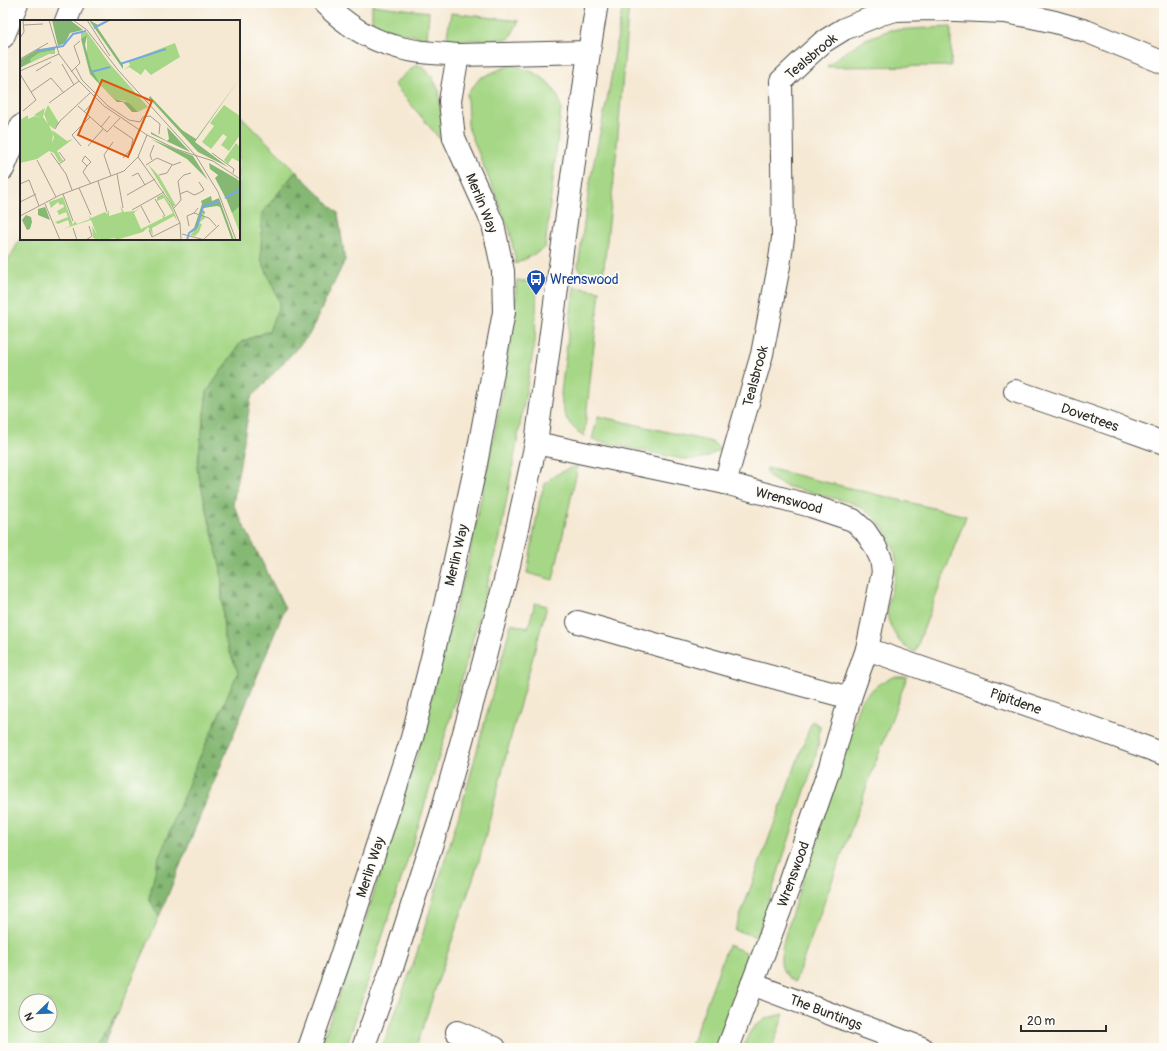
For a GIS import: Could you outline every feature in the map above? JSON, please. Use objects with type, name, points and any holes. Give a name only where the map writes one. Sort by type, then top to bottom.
[{"type":"main road","points":[[3,37],[17,3]]},
{"type":"main road","points":[[66,20],[73,3]]},
{"type":"main road","points":[[324,3],[350,25],[372,37],[394,46],[418,51],[458,54],[589,52]]},
{"type":"main road","points":[[363,1048],[394,965],[442,815],[497,611],[536,443],[597,3]]},
{"type":"main road","name":"Tealsbrook","points":[[725,483],[762,354],[784,238],[781,81],[823,42],[844,29],[881,14],[896,10],[931,9],[1006,12],[1055,22],[1086,31],[1164,63]]},
{"type":"main road","name":"Merlin Way","points":[[309,1048],[340,959],[412,738],[444,610],[476,464],[504,312],[503,271],[493,224],[454,138],[450,101],[458,54]]},
{"type":"main road","points":[[3,169],[20,128]]},
{"type":"main road","name":"Dovetrees","points":[[1015,391],[1164,443]]},
{"type":"main road","name":"Wrenswood","points":[[536,443],[725,483],[811,506],[853,520],[865,531],[875,546],[881,559],[883,572],[867,650],[850,698],[830,767],[788,889],[728,1048]]},
{"type":"main road","points":[[578,622],[738,668],[850,698]]},
{"type":"main road","name":"Pipitdene","points":[[867,650],[1067,718],[1164,754]]},
{"type":"main road","name":"The Buntings","points":[[752,984],[922,1048]]},
{"type":"main road","points":[[457,1032],[495,1048]]},
{"type":"green space","points":[[623,3],[629,3],[615,169],[603,276],[585,278],[578,267],[590,181],[609,90]]},
{"type":"green space","points":[[372,5],[429,12],[427,39],[385,29],[372,21]]},
{"type":"green space","points":[[451,13],[519,21],[509,39],[450,41],[447,35]]},
{"type":"green space","points":[[951,27],[951,66],[826,67],[845,52],[866,39],[890,30]]},
{"type":"green space","points":[[417,64],[425,69],[432,77],[439,91],[444,144],[394,84]]},
{"type":"green space","points":[[510,65],[532,72],[550,84],[559,100],[561,109],[545,248],[516,264],[510,231],[468,127],[467,94],[480,78]]},
{"type":"green space","points":[[240,115],[296,171],[262,213],[261,259],[280,303],[269,331],[241,342],[207,392],[197,468],[221,570],[224,638],[238,672],[192,775],[149,898],[159,917],[118,1012],[95,1048],[3,1048],[3,271],[20,239],[240,240]]},
{"type":"green space","points":[[296,171],[338,213],[345,260],[309,335],[251,398],[233,504],[285,608],[159,917],[149,898],[158,860],[192,775],[238,672],[224,638],[221,570],[197,468],[207,392],[241,342],[269,331],[280,303],[261,259],[262,213]]},
{"type":"green space","points":[[517,280],[537,283],[535,341],[500,537],[465,668],[416,834],[346,1048],[320,1048],[359,940],[416,759],[467,566],[500,406],[513,319]]},
{"type":"green space","points":[[574,287],[600,291],[584,436],[573,427],[566,418],[561,393]]},
{"type":"green space","points":[[598,416],[712,442],[721,449],[702,458],[682,459],[592,440]]},
{"type":"green space","points":[[578,466],[553,580],[527,573],[540,498],[545,484],[552,477],[569,468]]},
{"type":"green space","points":[[767,468],[966,516],[915,652],[901,643],[892,630],[887,615],[887,606],[897,564],[893,546],[884,529],[872,515],[861,507],[843,500],[780,484],[767,473]]},
{"type":"green space","points":[[535,603],[547,606],[479,861],[416,1048],[382,1048],[417,953],[468,784],[511,624],[528,628]]},
{"type":"green space","points":[[894,677],[907,677],[795,982],[787,976],[782,966],[781,955],[783,943],[860,702],[876,687]]},
{"type":"green space","points":[[812,721],[820,726],[818,746],[812,769],[757,937],[735,930]]},
{"type":"green space","points":[[728,945],[750,954],[716,1048],[690,1048]]},
{"type":"green space","points":[[118,1012],[103,1048],[95,1048]]},
{"type":"green space","points":[[784,1014],[772,1048],[743,1048],[753,1028],[762,1020]]},
{"type":"place","name":"Wrenswood","points":[[536,296]]}]
